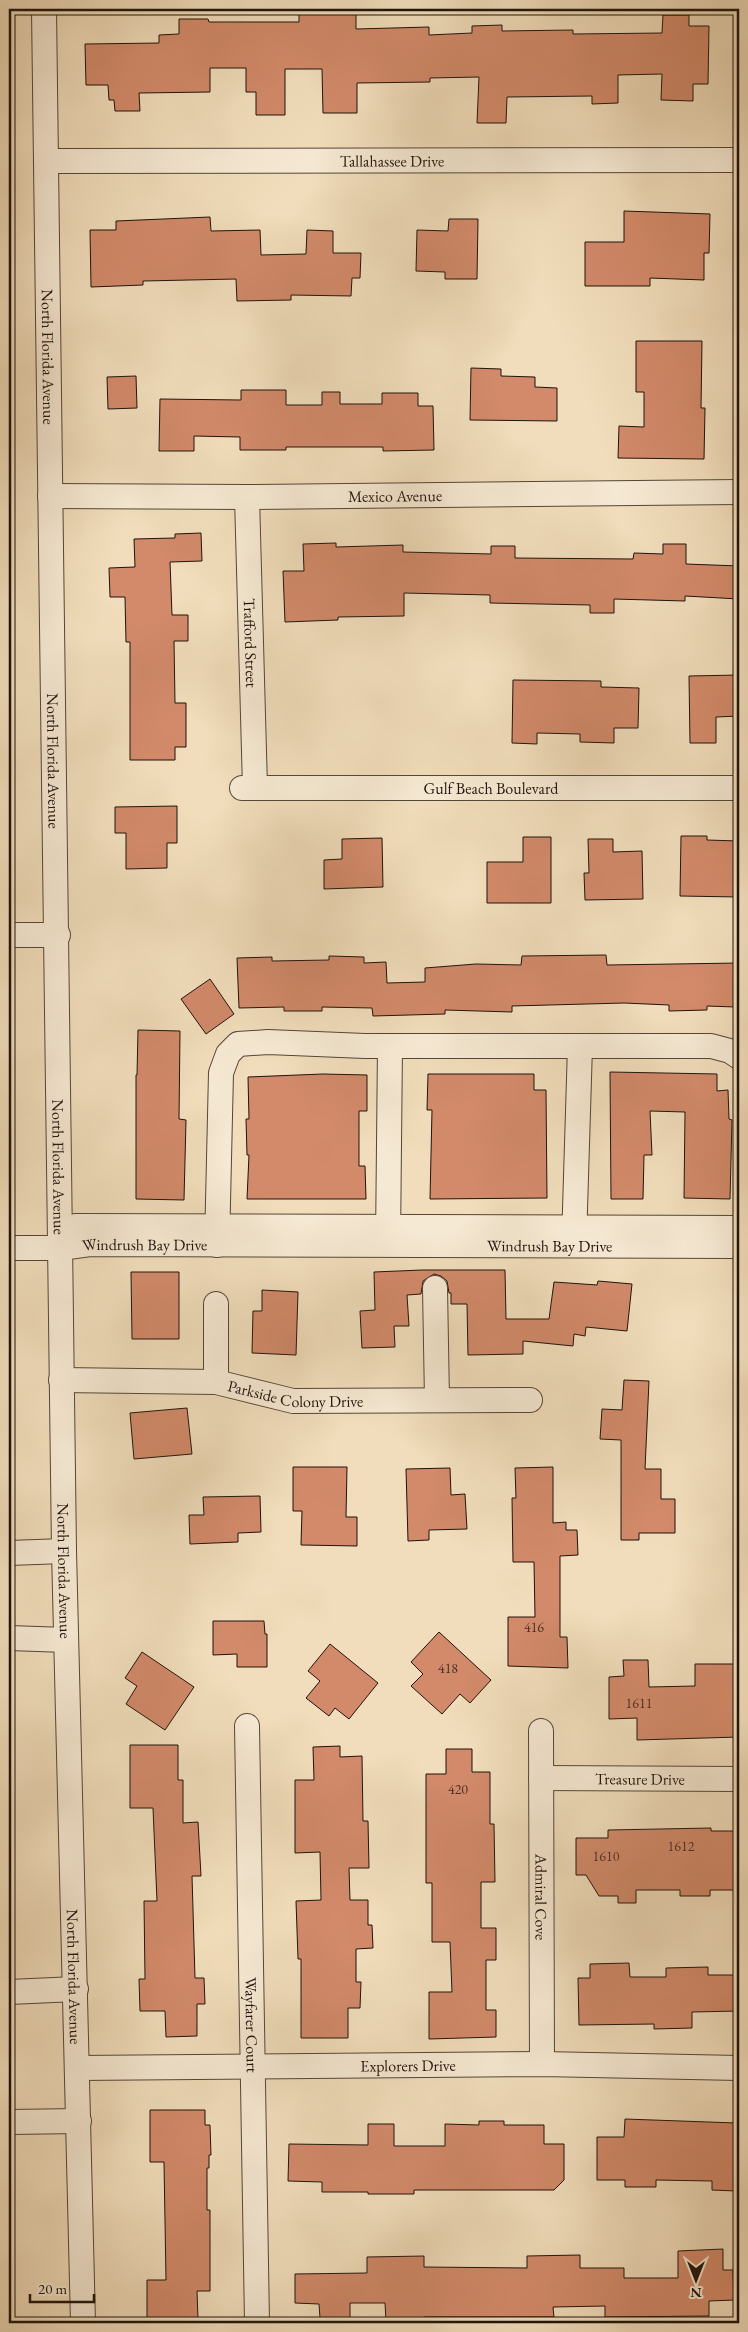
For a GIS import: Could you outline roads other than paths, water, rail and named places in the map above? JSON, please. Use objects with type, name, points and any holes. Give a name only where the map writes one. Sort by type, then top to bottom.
[{"type":"street","name":"North Florida Avenue","points":[[44,9],[58,935],[61,1380],[78,2068],[82,2323]]},
{"type":"street","name":"Tallahassee Drive","points":[[46,161],[739,160]]},
{"type":"street","name":"Mexico Avenue","points":[[50,496],[247,498],[739,492]]},
{"type":"street","name":"Trafford Street","points":[[247,498],[250,674],[248,788]]},
{"type":"street","name":"Gulf Beach Boulevard","points":[[248,788],[739,788]]},
{"type":"street","points":[[9,935],[58,935]]},
{"type":"street","points":[[217,1236],[221,1073],[228,1054],[238,1044],[268,1042],[390,1046],[710,1046],[730,1051],[739,1056]]},
{"type":"street","points":[[388,1236],[390,1046]]},
{"type":"street","points":[[574,1236],[580,1046]]},
{"type":"street","name":"Windrush Bay Drive","points":[[9,1248],[61,1248],[90,1244],[217,1236],[574,1236],[739,1228]]},
{"type":"street","name":"Windrush Bay Drive","points":[[574,1236],[739,1246]]},
{"type":"street","points":[[435,1288],[437,1400]]},
{"type":"street","points":[[216,1304],[216,1382]]},
{"type":"street","name":"Parkside Colony Drive","points":[[61,1380],[216,1382],[293,1401],[530,1400]]},
{"type":"street","points":[[9,1553],[64,1551]]},
{"type":"street","points":[[9,1638],[66,1640]]},
{"type":"street","name":"Wayfarer Court","points":[[247,1726],[257,2323]]},
{"type":"street","name":"Admiral Cove","points":[[541,1731],[542,2064]]},
{"type":"street","name":"Treasure Drive","points":[[541,1778],[739,1779]]},
{"type":"street","points":[[9,1992],[76,1989]]},
{"type":"street","name":"Explorers Drive","points":[[78,2068],[542,2064],[739,2068]]},
{"type":"street","points":[[9,2122],[79,2121]]}]
